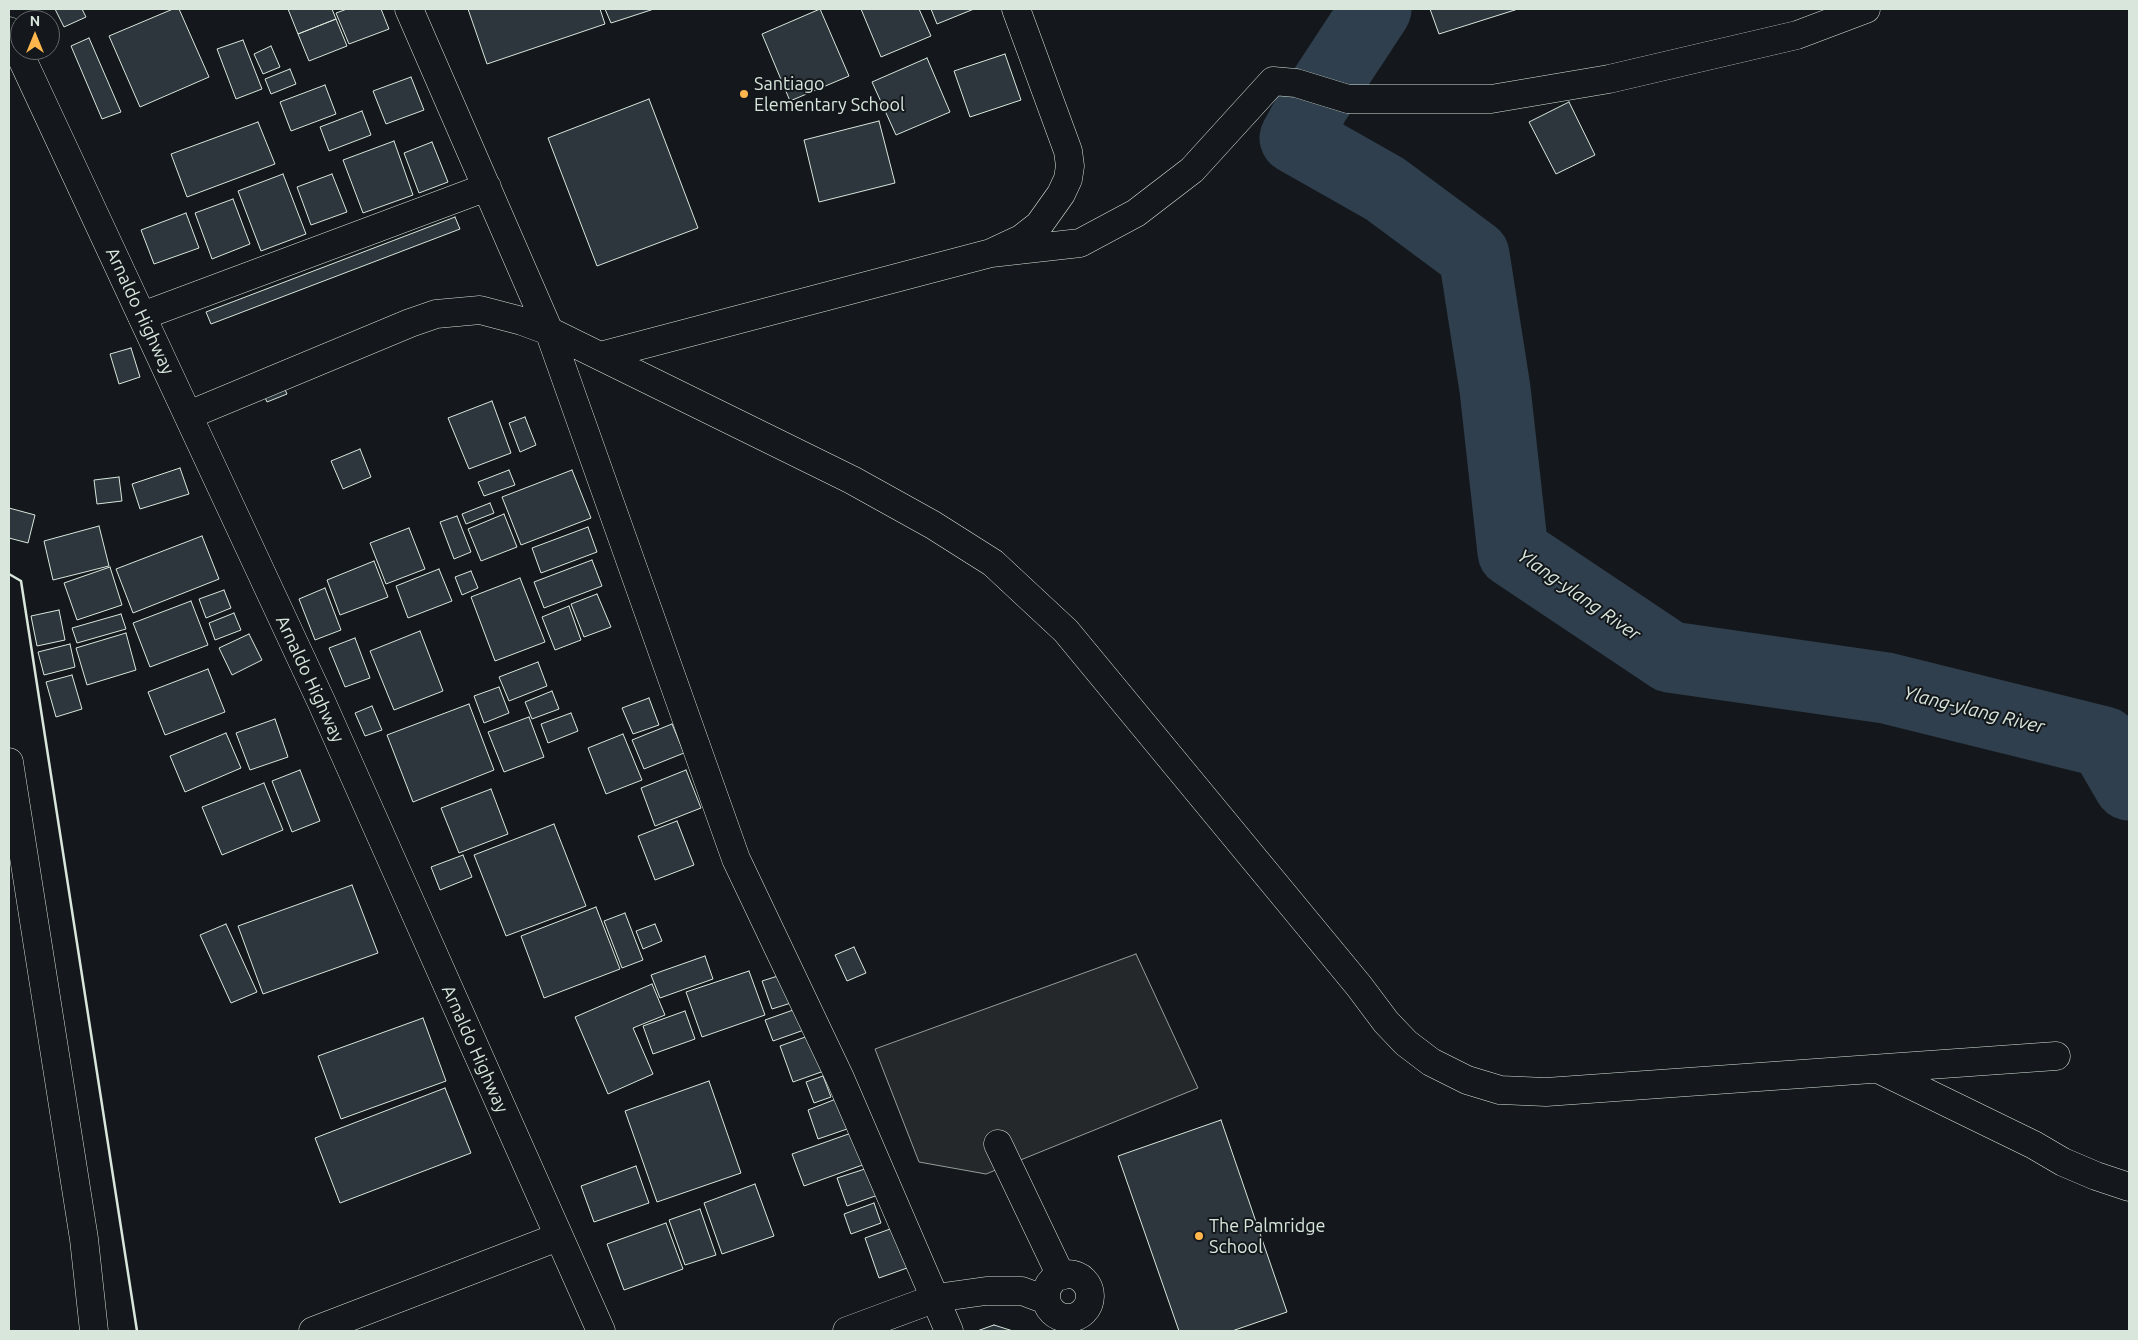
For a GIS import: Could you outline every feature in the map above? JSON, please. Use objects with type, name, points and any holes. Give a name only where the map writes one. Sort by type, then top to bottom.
[{"type":"street","points":[[409,9],[549,331],[736,858],[840,1078],[949,1331]]},
{"type":"street","points":[[991,253],[1021,239],[1039,225],[1061,194],[1070,166],[1068,151],[1016,9]]},
{"type":"street","points":[[600,356],[991,253],[1080,244],[1128,217],[1192,170],[1273,81],[1296,83],[1348,99],[1491,99],[1609,79],[1796,35],[1866,9]]},
{"type":"street","name":"Arnaldo Highway","points":[[9,31],[321,701],[601,1331]]},
{"type":"street","points":[[142,316],[486,187]]},
{"type":"street","points":[[189,415],[410,323],[436,314],[480,310],[522,320],[549,331],[852,480],[933,525],[993,563],[1066,631],[1359,986],[1386,1022],[1406,1043],[1431,1062],[1467,1080],[1500,1090],[1546,1092],[2056,1056]]},
{"type":"street","points":[[9,762],[17,872],[84,1239],[94,1331]]},
{"type":"street","points":[[1877,1069],[2034,1145],[2063,1162],[2129,1187]]},
{"type":"street","points":[[998,1144],[1061,1276]]},
{"type":"street","points":[[313,1331],[558,1236]]},
{"type":"street","points":[[1068,1274],[1076,1275],[1082,1279],[1091,1292],[1091,1299],[1085,1312],[1074,1325],[1058,1317],[1048,1306],[1046,1300],[1046,1292],[1049,1285],[1054,1279],[1061,1276],[1068,1274]]},
{"type":"street","points":[[847,1331],[936,1298],[986,1291],[1022,1291],[1046,1300]]},
{"type":"shaded area","points":[[1136,954],[1198,1088],[986,1174],[919,1162],[875,1049]]},
{"type":"building","points":[[82,9],[86,17],[64,27],[60,19],[60,10],[56,10]]},
{"type":"building","points":[[173,9],[179,9],[209,77],[140,107],[109,36]]},
{"type":"building","points":[[288,9],[332,9],[336,19],[298,34]]},
{"type":"building","points":[[347,9],[381,9],[389,29],[349,44],[336,13]]},
{"type":"building","points":[[468,9],[600,9],[605,24],[487,64]]},
{"type":"building","points":[[605,9],[654,9],[611,23]]},
{"type":"building","points":[[820,9],[849,76],[790,101],[762,34]]},
{"type":"building","points":[[861,9],[919,9],[931,36],[881,57]]},
{"type":"building","points":[[931,9],[974,9],[937,24]]},
{"type":"building","points":[[1430,9],[1518,9],[1439,34]]},
{"type":"building","points":[[336,19],[347,46],[309,61],[298,34]]},
{"type":"building","points":[[89,38],[121,112],[102,119],[71,46]]},
{"type":"building","points":[[243,40],[262,89],[236,99],[217,49]]},
{"type":"building","points":[[271,46],[280,67],[263,74],[254,54]]},
{"type":"building","points":[[1005,54],[1021,100],[970,117],[954,71]]},
{"type":"building","points":[[927,58],[950,112],[896,135],[872,82]]},
{"type":"building","points":[[290,69],[296,84],[271,94],[265,79]]},
{"type":"building","points":[[411,77],[424,110],[386,124],[373,91]]},
{"type":"building","points":[[325,85],[336,114],[291,131],[280,102]]},
{"type":"building","points":[[649,99],[698,228],[597,266],[548,138]]},
{"type":"building","points":[[1569,102],[1595,155],[1556,174],[1529,122]]},
{"type":"building","points":[[362,111],[371,135],[329,151],[320,127]]},
{"type":"building","points":[[879,121],[895,183],[819,202],[804,140]]},
{"type":"building","points":[[258,122],[275,164],[187,197],[171,154]]},
{"type":"building","points":[[394,141],[413,195],[363,213],[343,160]]},
{"type":"building","points":[[432,142],[448,182],[419,193],[404,153]]},
{"type":"building","points":[[283,174],[306,234],[261,251],[238,191]]},
{"type":"building","points":[[332,174],[347,212],[311,225],[297,187]]},
{"type":"building","points":[[233,199],[250,244],[212,259],[195,213]]},
{"type":"building","points":[[186,213],[199,248],[154,264],[141,230]]},
{"type":"building","points":[[455,217],[460,229],[211,324],[206,312]]},
{"type":"building","points":[[131,348],[140,377],[119,384],[110,354]]},
{"type":"building","points":[[282,383],[287,394],[267,402],[262,391]]},
{"type":"building","points":[[492,401],[511,453],[469,469],[448,418]]},
{"type":"building","points":[[525,417],[536,445],[520,452],[509,423]]},
{"type":"building","points":[[360,449],[371,477],[343,489],[331,461]]},
{"type":"building","points":[[180,468],[189,494],[140,509],[132,484]]},
{"type":"building","points":[[509,470],[515,485],[484,496],[478,482]]},
{"type":"building","points":[[572,470],[591,518],[521,545],[502,497]]},
{"type":"building","points":[[119,477],[122,501],[97,504],[94,480]]},
{"type":"building","points":[[490,503],[494,513],[466,524],[462,514]]},
{"type":"building","points":[[9,508],[35,515],[28,543],[9,538]]},
{"type":"building","points":[[504,514],[517,547],[481,561],[468,529]]},
{"type":"building","points":[[457,516],[471,552],[454,559],[440,522]]},
{"type":"building","points":[[99,526],[109,566],[53,580],[44,541]]},
{"type":"building","points":[[588,527],[597,552],[541,573],[532,548]]},
{"type":"building","points":[[409,528],[425,569],[386,584],[370,543]]},
{"type":"building","points":[[202,536],[219,579],[133,613],[116,569]]},
{"type":"building","points":[[592,560],[602,586],[544,608],[534,582]]},
{"type":"building","points":[[374,561],[388,597],[340,615],[327,580]]},
{"type":"building","points":[[110,567],[122,605],[77,620],[64,583]]},
{"type":"building","points":[[439,569],[452,601],[408,618],[396,586]]},
{"type":"building","points":[[471,571],[478,588],[462,595],[455,577]]},
{"type":"building","points":[[520,578],[545,642],[495,661],[471,597]]},
{"type":"building","points":[[325,588],[341,630],[315,640],[299,599]]},
{"type":"building","points":[[224,590],[231,608],[206,618],[199,599]]},
{"type":"building","points":[[597,594],[611,627],[584,637],[571,604]]},
{"type":"building","points":[[191,601],[208,645],[150,667],[133,623]]},
{"type":"building","points":[[569,606],[581,640],[555,650],[542,617]]},
{"type":"building","points":[[59,610],[65,640],[37,646],[31,616]]},
{"type":"building","points":[[234,613],[241,630],[215,640],[209,623]]},
{"type":"building","points":[[121,614],[126,629],[77,643],[72,628]]},
{"type":"building","points":[[420,631],[443,691],[394,710],[370,651]]},
{"type":"building","points":[[126,633],[136,670],[87,685],[76,648]]},
{"type":"building","points":[[249,634],[262,660],[232,675],[219,648]]},
{"type":"building","points":[[355,638],[370,678],[345,687],[329,648]]},
{"type":"building","points":[[70,644],[75,667],[44,675],[38,652]]},
{"type":"building","points":[[538,662],[547,686],[509,701],[499,677]]},
{"type":"building","points":[[208,669],[225,712],[165,735],[148,692]]},
{"type":"building","points":[[72,675],[82,709],[56,717],[46,682]]},
{"type":"building","points":[[499,687],[509,713],[484,723],[474,696]]},
{"type":"building","points":[[552,691],[559,709],[532,719],[525,702]]},
{"type":"building","points":[[649,698],[659,725],[633,734],[622,708]]},
{"type":"building","points":[[469,704],[494,770],[413,802],[387,735]]},
{"type":"building","points":[[372,706],[382,730],[365,736],[355,713]]},
{"type":"building","points":[[571,713],[578,731],[548,743],[541,724]]},
{"type":"building","points":[[529,717],[544,757],[504,772],[488,732]]},
{"type":"building","points":[[275,719],[288,757],[250,770],[236,733]]},
{"type":"building","points":[[672,724],[684,753],[644,769],[632,740]]},
{"type":"building","points":[[226,733],[241,768],[185,792],[170,756]]},
{"type":"building","points":[[623,734],[642,780],[606,794],[588,748]]},
{"type":"building","points":[[300,770],[320,821],[292,832],[272,781]]},
{"type":"building","points":[[686,770],[701,808],[655,826],[641,788]]},
{"type":"building","points":[[264,783],[283,830],[222,855],[202,807]]},
{"type":"building","points":[[491,789],[508,834],[459,853],[441,808]]},
{"type":"building","points":[[677,821],[694,865],[655,880],[638,836]]},
{"type":"building","points":[[554,824],[586,906],[506,936],[474,855]]},
{"type":"building","points":[[463,855],[472,877],[440,890],[431,867]]},
{"type":"building","points":[[352,885],[378,953],[263,994],[238,926]]},
{"type":"building","points":[[596,907],[620,969],[544,998],[521,936]]},
{"type":"building","points":[[625,913],[643,960],[622,968],[604,921]]},
{"type":"building","points":[[226,924],[257,992],[231,1003],[200,935]]},
{"type":"building","points":[[655,924],[662,941],[643,949],[636,931]]},
{"type":"building","points":[[854,947],[866,973],[847,981],[835,955]]},
{"type":"building","points":[[705,956],[713,979],[660,998],[651,975]]},
{"type":"building","points":[[749,971],[765,1015],[702,1037],[686,992]]},
{"type":"building","points":[[781,975],[791,1003],[772,1009],[762,981]]},
{"type":"building","points":[[652,984],[665,1015],[633,1028],[653,1074],[608,1094],[575,1017]]},
{"type":"building","points":[[796,1009],[804,1030],[773,1041],[765,1020]]},
{"type":"building","points":[[685,1011],[695,1039],[653,1054],[643,1026]]},
{"type":"building","points":[[423,1018],[446,1081],[341,1119],[318,1056]]},
{"type":"building","points":[[811,1035],[824,1071],[793,1082],[780,1046]]},
{"type":"building","points":[[823,1076],[831,1097],[814,1103],[806,1082]]},
{"type":"building","points":[[709,1081],[741,1173],[657,1202],[625,1111]]},
{"type":"building","points":[[445,1088],[471,1153],[340,1203],[315,1138]]},
{"type":"building","points":[[836,1099],[847,1129],[818,1139],[808,1110]]},
{"type":"building","points":[[1221,1120],[1287,1312],[1232,1331],[1179,1331],[1118,1156]]},
{"type":"building","points":[[857,1131],[868,1163],[804,1186],[792,1154]]},
{"type":"building","points":[[636,1166],[649,1203],[594,1222],[581,1186]]},
{"type":"building","points":[[868,1168],[878,1195],[847,1206],[837,1178]]},
{"type":"building","points":[[755,1184],[774,1236],[722,1254],[704,1203]]},
{"type":"building","points":[[874,1203],[881,1223],[851,1234],[844,1214]]},
{"type":"building","points":[[700,1209],[716,1255],[685,1265],[669,1220]]},
{"type":"building","points":[[666,1223],[683,1269],[624,1290],[607,1244]]},
{"type":"building","points":[[893,1228],[907,1268],[879,1278],[865,1238]]},
{"type":"building","points":[[994,1325],[1013,1331],[977,1331]]},
{"type":"waterway","name":"Ylang-ylang River","points":[[1376,9],[1315,102],[1295,138],[1385,189],[1474,255],[1495,389],[1513,552],[1670,657],[1886,688],[2104,742],[2129,785]]},
{"type":"wall","points":[[9,574],[21,581],[137,1331]]},
{"type":"place","name":"Santiago Elementary School","points":[[744,94]]},
{"type":"place","name":"The Palmridge School","points":[[1199,1236]]}]
